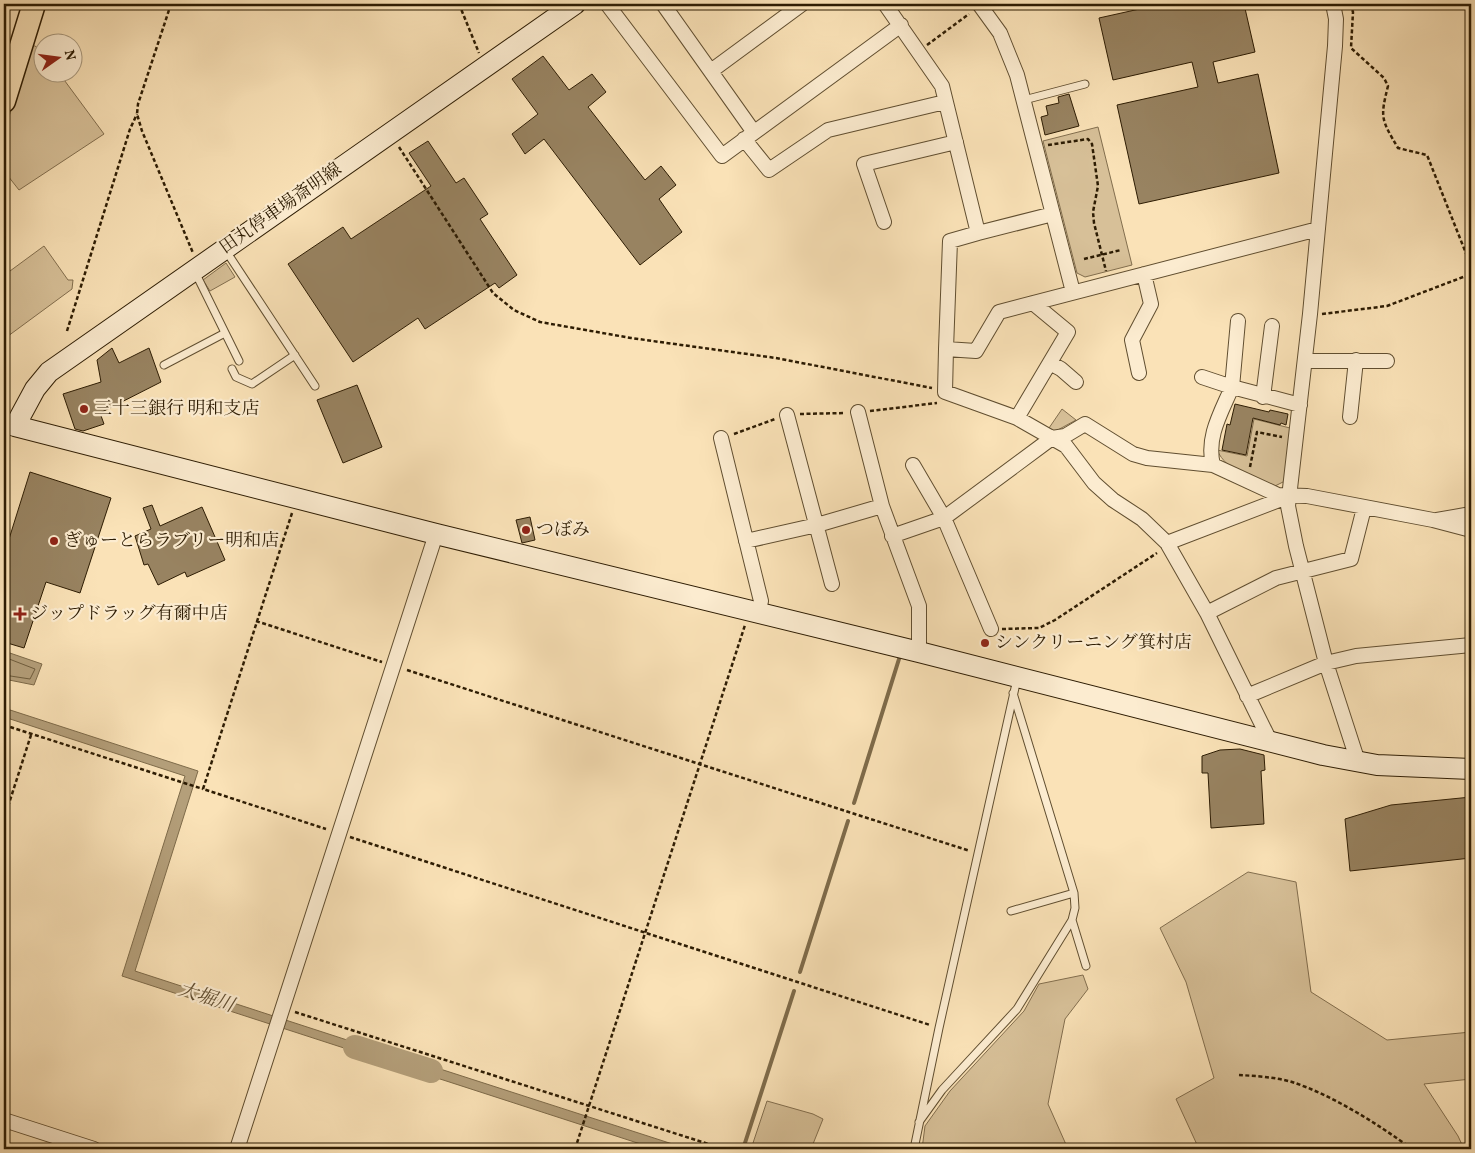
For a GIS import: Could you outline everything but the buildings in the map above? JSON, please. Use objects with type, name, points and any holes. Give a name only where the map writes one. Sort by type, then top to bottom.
[{"type":"main road","points":[[4,101],[34,4]]},
{"type":"street","name":"田丸停車場斎明線","points":[[9,425],[35,388],[49,372],[575,4]]},
{"type":"street","points":[[607,4],[722,156],[901,25]]},
{"type":"street","points":[[711,71],[802,4]]},
{"type":"street","points":[[885,4],[942,86],[978,233]]},
{"type":"street","points":[[981,4],[1006,46],[1024,100],[1073,292]]},
{"type":"street","points":[[1333,4],[1336,32],[1289,514],[1326,663],[1358,762]]},
{"type":"street","points":[[668,5],[711,71],[769,170],[828,130],[946,102]]},
{"type":"street","points":[[884,222],[864,164],[956,142]]},
{"type":"street","points":[[1053,214],[950,241],[945,392],[1017,418],[1066,446],[1094,483],[1112,500],[1142,519],[1166,543],[1207,613],[1271,743]]},
{"type":"street","points":[[946,349],[976,351],[999,312],[1318,229]]},
{"type":"street","points":[[1139,373],[1132,340],[1151,304],[1144,274]]},
{"type":"street","points":[[1017,418],[1068,332],[1033,303]]},
{"type":"street","points":[[1213,465],[1210,454],[1211,438],[1232,387],[1238,321]]},
{"type":"street","points":[[1263,397],[1272,326]]},
{"type":"street","points":[[1350,417],[1356,360]]},
{"type":"street","points":[[1305,361],[1387,361]]},
{"type":"street","points":[[1050,363],[1061,369],[1076,382]]},
{"type":"street","points":[[1202,378],[1263,397],[1300,405]]},
{"type":"street","points":[[858,412],[882,506],[919,606],[919,652]]},
{"type":"street","points":[[787,415],[832,584]]},
{"type":"street","points":[[892,536],[944,518],[1052,438],[1065,436],[1085,424],[1133,454],[1147,458],[1213,465],[1270,492],[1290,496],[1307,496],[1433,520],[1471,530]]},
{"type":"street","points":[[9,425],[436,534],[919,652],[1015,686],[1358,762],[1377,765],[1471,769]]},
{"type":"street","points":[[721,438],[761,601],[754,612]]},
{"type":"street","points":[[913,465],[944,518],[991,629]]},
{"type":"street","points":[[1166,543],[1290,496]]},
{"type":"street","points":[[746,541],[817,525],[882,506]]},
{"type":"street","points":[[1207,613],[1276,578],[1351,559],[1364,508]]},
{"type":"street","points":[[1433,520],[1471,514]]},
{"type":"street","points":[[237,1149],[335,832],[393,666],[436,534]]},
{"type":"street","points":[[1247,696],[1326,663],[1356,656],[1471,645]]},
{"type":"street","points":[[4,1120],[94,1149]]},
{"type":"lane","points":[[1024,100],[1085,84]]},
{"type":"lane","points":[[224,248],[315,386]]},
{"type":"lane","points":[[196,268],[238,361]]},
{"type":"lane","points":[[164,365],[225,333]]},
{"type":"lane","points":[[232,369],[236,377],[252,384],[295,355]]},
{"type":"lane","points":[[914,1149],[1015,686]]},
{"type":"lane","points":[[919,1122],[942,1090],[1017,1009],[1072,920],[1075,908],[1074,893],[1015,686]]},
{"type":"lane","points":[[1012,911],[1074,893]]},
{"type":"lane","points":[[1072,920],[1086,966]]},
{"type":"path","points":[[67,331],[171,4]]},
{"type":"path","points":[[458,4],[484,66]]},
{"type":"path","points":[[919,51],[981,4]]},
{"type":"path","points":[[1350,4],[1353,12],[1351,48],[1384,78],[1388,86],[1382,108],[1382,120],[1398,148],[1427,155],[1471,266]]},
{"type":"path","points":[[137,114],[196,268]]},
{"type":"path","points":[[390,133],[493,293],[514,310],[540,322],[631,338],[776,358],[945,392],[944,402],[858,412],[787,415],[721,438]]},
{"type":"path","points":[[1036,146],[1088,139],[1092,144],[1098,186],[1093,212],[1109,282]]},
{"type":"path","points":[[1084,260],[1121,250]]},
{"type":"path","points":[[1310,314],[1326,314],[1387,306],[1471,274]]},
{"type":"path","points":[[1240,479],[1245,467],[1250,470],[1259,431],[1284,438],[1283,446]]},
{"type":"path","points":[[203,789],[256,620],[297,499]]},
{"type":"path","points":[[991,629],[1039,628],[1055,620],[1160,550],[1166,543]]},
{"type":"path","points":[[575,1149],[700,763],[754,612]]},
{"type":"path","points":[[256,620],[393,666],[979,854]]},
{"type":"path","points":[[4,726],[195,786],[939,1028]]},
{"type":"path","points":[[4,819],[31,734]]},
{"type":"path","points":[[282,1008],[724,1149]]},
{"type":"path","points":[[1239,1075],[1292,1082],[1330,1099],[1392,1134],[1412,1149]]},
{"type":"shaded area","points":[[32,45],[32,82],[66,82],[104,134],[19,190],[8,176],[4,177],[4,132]]},
{"type":"shaded area","points":[[1098,127],[1132,265],[1085,277],[1077,273],[1043,141]]},
{"type":"shaded area","points":[[44,246],[68,280],[73,280],[72,289],[4,339],[4,260],[10,271]]},
{"type":"shaded area","points":[[226,263],[235,277],[210,291],[203,280]]},
{"type":"shaded area","points":[[1062,409],[1076,420],[1054,432],[1049,428]]},
{"type":"shaded area","points":[[1254,419],[1290,428],[1285,481],[1273,487],[1234,469],[1227,464],[1217,450],[1247,456]]},
{"type":"shaded area","points":[[1248,872],[1296,882],[1311,992],[1387,1040],[1471,1032],[1471,1079],[1424,1084],[1458,1136],[1464,1149],[1199,1149],[1176,1099],[1214,1078],[1186,982],[1160,928]]},
{"type":"shaded area","points":[[1083,975],[1088,989],[1065,1019],[1048,1104],[1068,1149],[922,1149],[925,1126],[950,1091],[1024,1011],[1039,984]]},
{"type":"shaded area","points":[[767,1101],[813,1114],[823,1119],[811,1149],[751,1149]]},
{"type":"water","points":[[4,651],[42,664],[34,685],[4,679]]},
{"type":"water","points":[[4,708],[198,771],[135,971],[387,1053],[384,1061],[122,976],[185,776],[4,717]]},
{"type":"water","points":[[403,1057],[688,1149],[656,1149],[400,1066]]},
{"type":"waterway","points":[[854,803],[899,659]]},
{"type":"waterway","points":[[800,972],[848,821]]},
{"type":"waterway","points":[[744,1146],[794,991]]},
{"type":"waterway","name":"大堀川","points":[[355,1047],[431,1071]]},
{"type":"place","name":"三十三銀行 明和支店","points":[[84,409]]},
{"type":"place","name":"つぼみ","points":[[526,530]]},
{"type":"place","name":"ぎゅーとらラブリー明和店","points":[[54,541]]},
{"type":"place","name":"ジップドラッグ有爾中店","points":[[20,614]]},
{"type":"place","name":"シンクリーニング箕村店","points":[[985,643]]}]
